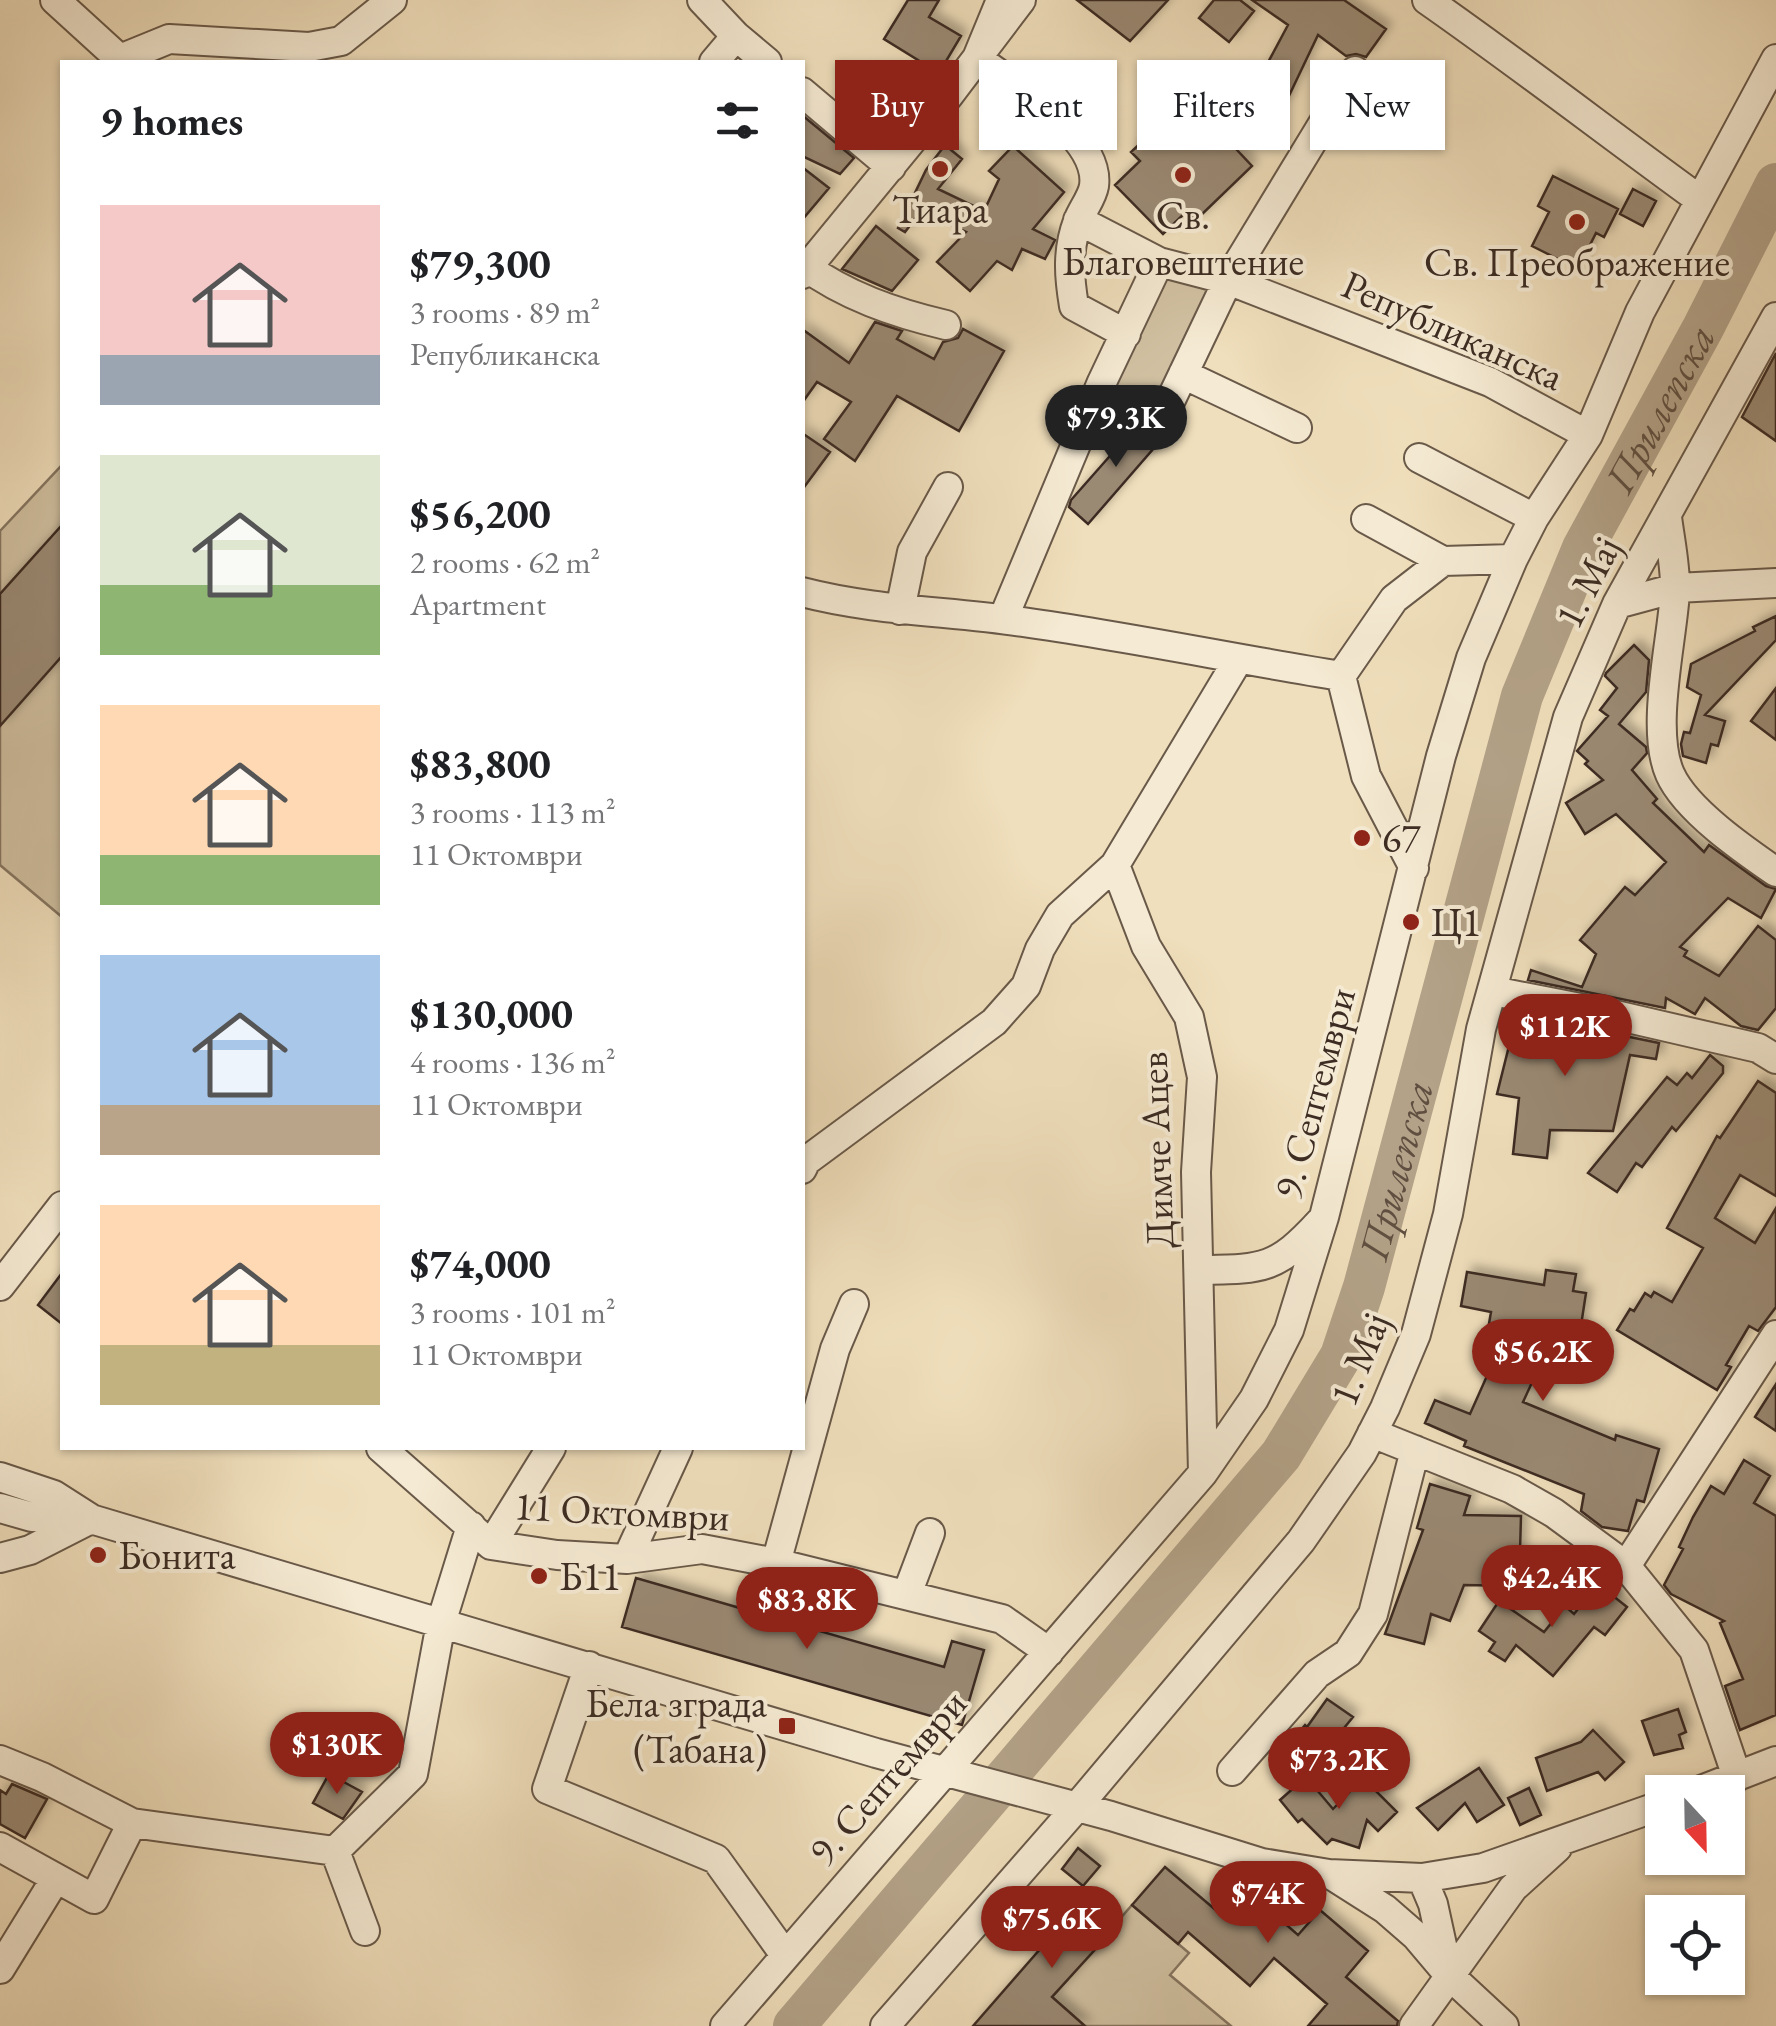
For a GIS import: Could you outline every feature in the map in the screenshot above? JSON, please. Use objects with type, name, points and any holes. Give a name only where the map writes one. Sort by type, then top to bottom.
[{"type":"street","points":[[55,0],[121,60]]},
{"type":"street","points":[[124,60],[169,39],[310,47],[341,41],[392,0]]},
{"type":"street","points":[[702,0],[765,60]]},
{"type":"street","points":[[977,58],[1002,0]]},
{"type":"street","points":[[805,268],[891,167],[1021,0]]},
{"type":"street","points":[[1427,0],[1700,200]]},
{"type":"street","points":[[716,60],[736,36]]},
{"type":"street","points":[[977,58],[1071,130],[1094,167],[1094,189],[1078,220],[1068,272],[1074,306],[1126,334]]},
{"type":"street","name":"9. Септември","points":[[725,2026],[1203,1473],[1254,1399],[1290,1330],[1324,1217],[1441,756],[1471,658],[1513,559],[1534,518],[1588,435],[1640,312],[1776,60]]},
{"type":"street","points":[[805,95],[891,167]]},
{"type":"street","points":[[1164,412],[1228,280],[1310,145]]},
{"type":"street","name":"Републиканска","points":[[1078,220],[1159,262],[1228,280],[1490,382],[1588,435]]},
{"type":"street","points":[[1002,619],[1159,262]]},
{"type":"street","points":[[805,270],[889,309],[946,325]]},
{"type":"street","name":"1. Мај","points":[[885,2026],[1076,1808],[1301,1541],[1372,1433],[1416,1334],[1448,1214],[1481,1029],[1568,717],[1617,604],[1776,316]]},
{"type":"street","points":[[1183,374],[1297,428]]},
{"type":"street","points":[[1418,458],[1534,518]]},
{"type":"street","points":[[900,610],[912,552],[948,487]]},
{"type":"street","points":[[1666,516],[1676,588],[1663,708],[1664,754],[1670,775],[1685,797],[1710,820],[1776,872]]},
{"type":"street","points":[[1366,519],[1443,561],[1513,559]]},
{"type":"street","points":[[1414,868],[1366,776],[1341,676],[1394,599],[1443,561]]},
{"type":"street","points":[[1617,604],[1676,588],[1776,583]]},
{"type":"street","points":[[805,593],[900,610],[1122,636],[1341,676]]},
{"type":"street","points":[[805,1162],[994,1022],[1026,986],[1040,949],[1060,916],[1115,865],[1238,660]]},
{"type":"street","name":"Димче Ацев","points":[[1115,865],[1146,946],[1189,1017],[1202,1077],[1196,1172],[1203,1473]]},
{"type":"street","points":[[1493,992],[1758,1048],[1776,1058]]},
{"type":"street","points":[[0,1286],[60,1209]]},
{"type":"street","name":"Димче Ацев","points":[[1200,1270],[1261,1269],[1294,1250],[1324,1217]]},
{"type":"street","name":"11 Октомври","points":[[776,1562],[836,1348],[854,1304]]},
{"type":"street","points":[[1626,1566],[1776,1334]]},
{"type":"street","points":[[1372,1433],[1512,1489],[1626,1566],[1694,1650],[1736,1775]]},
{"type":"street","name":"11 Октомври","points":[[382,1450],[481,1535],[557,1556],[628,1560],[702,1550],[776,1562],[1002,1619],[1049,1652]]},
{"type":"street","points":[[481,1535],[550,1450]]},
{"type":"street","points":[[628,1560],[677,1450]]},
{"type":"street","points":[[1232,1771],[1317,1674],[1348,1653],[1373,1614],[1415,1450]]},
{"type":"street","points":[[0,1477],[54,1495],[91,1519]]},
{"type":"street","points":[[0,1508],[32,1517],[91,1519],[1262,1863],[1330,1874],[1422,1878],[1483,1868],[1645,1811]]},
{"type":"street","points":[[0,1558],[30,1550],[91,1519]]},
{"type":"street","points":[[906,1594],[930,1532]]},
{"type":"street","name":"11 Октомври","points":[[335,1851],[413,1774],[441,1623],[481,1535]]},
{"type":"street","points":[[589,1666],[548,1789],[716,1858],[784,1956]]},
{"type":"street","points":[[0,1760],[132,1822],[335,1851],[364,1931]]},
{"type":"street","points":[[1742,1775],[1776,1761]]},
{"type":"street","points":[[0,1847],[94,1899],[132,1822]]},
{"type":"street","points":[[1414,2026],[1513,1888],[1566,1840]]},
{"type":"street","points":[[1330,1874],[1406,1927],[1449,1975],[1504,2026]]},
{"type":"street","points":[[0,1970],[56,1878]]},
{"type":"street","points":[[1422,1878],[1433,1904],[1449,1975]]},
{"type":"shaded area","points":[[1159,262],[1228,280],[1165,412],[1102,382]]},
{"type":"shaded area","points":[[60,467],[60,915],[0,865],[0,531]]},
{"type":"shaded area","points":[[1132,1905],[1189,1953],[1170,1975],[1231,2026],[1085,2026],[1052,1997]]},
{"type":"building","points":[[908,0],[939,0],[929,17],[961,36],[947,60],[918,60],[884,39]]},
{"type":"building","points":[[1077,0],[1168,0],[1130,41]]},
{"type":"building","points":[[1214,0],[1240,0],[1254,11],[1229,42],[1199,18]]},
{"type":"building","points":[[1252,0],[1344,0],[1386,29],[1366,57],[1346,56],[1318,35],[1290,94],[1290,60],[1269,60],[1288,25]]},
{"type":"building","points":[[805,117],[835,142],[835,150],[844,150],[854,158],[840,174],[805,157]]},
{"type":"building","name":"Св. Благовештение","points":[[1137,146],[1137,150],[1237,150],[1252,166],[1196,220],[1187,211],[1163,234],[1115,185],[1140,161],[1131,152]]},
{"type":"building","points":[[941,150],[951,150],[962,159],[938,189],[984,211],[999,179],[989,171],[1009,150],[1017,150],[1064,192],[1033,229],[1055,240],[1045,259],[1022,249],[1012,270],[997,261],[970,291],[937,262],[966,232],[921,211],[905,232],[898,228],[926,170]]},
{"type":"building","points":[[805,169],[829,188],[805,216]]},
{"type":"building","name":"Св. Преображение","points":[[1553,176],[1618,209],[1604,237],[1596,233],[1578,269],[1532,246],[1549,212],[1538,206]]},
{"type":"building","points":[[1633,189],[1656,201],[1643,226],[1620,214]]},
{"type":"building","points":[[876,226],[918,260],[892,291],[842,269]]},
{"type":"building","points":[[875,322],[902,331],[897,339],[934,359],[943,342],[958,338],[963,329],[1004,351],[959,431],[897,396],[855,461],[824,439],[851,402],[817,382],[805,399],[805,331],[849,363]]},
{"type":"building","points":[[1776,353],[1776,441],[1742,417]]},
{"type":"building","points":[[1147,414],[1151,423],[1167,433],[1088,524],[1069,507],[1071,500]]},
{"type":"building","points":[[805,435],[830,452],[805,486]]},
{"type":"building","points":[[60,527],[60,658],[0,726],[0,594]]},
{"type":"building","points":[[1776,616],[1776,640],[1705,715],[1725,721],[1718,746],[1711,744],[1706,763],[1683,756],[1684,732],[1690,733],[1701,695],[1687,687],[1691,664]]},
{"type":"building","points":[[1634,645],[1649,660],[1646,692],[1619,724],[1646,747],[1647,753],[1632,770],[1657,799],[1653,803],[1704,852],[1709,845],[1776,889],[1761,918],[1728,898],[1680,947],[1687,951],[1684,956],[1719,976],[1758,926],[1776,940],[1776,1008],[1758,1030],[1741,1026],[1705,998],[1695,1014],[1666,998],[1665,1008],[1528,980],[1531,970],[1582,987],[1596,954],[1580,940],[1625,887],[1635,895],[1666,862],[1616,814],[1585,834],[1566,803],[1603,780],[1577,751],[1608,716],[1600,710],[1617,688],[1606,673]]},
{"type":"building","points":[[1776,688],[1776,740],[1751,721]]},
{"type":"building","points":[[1517,1014],[1659,1043],[1656,1059],[1630,1055],[1613,1131],[1550,1130],[1547,1158],[1513,1154],[1519,1098],[1497,1094]]},
{"type":"building","points":[[1710,1055],[1723,1066],[1723,1073],[1676,1131],[1672,1127],[1642,1167],[1636,1163],[1617,1192],[1588,1173],[1667,1077],[1677,1085],[1687,1073],[1692,1078]]},
{"type":"building","points":[[1758,1081],[1776,1093],[1776,1196],[1740,1175],[1715,1218],[1755,1243],[1776,1208],[1776,1307],[1758,1331],[1749,1326],[1726,1365],[1731,1367],[1717,1390],[1617,1330],[1645,1293],[1651,1297],[1654,1292],[1672,1302],[1703,1248],[1667,1228],[1717,1136],[1720,1138]]},
{"type":"building","points":[[1546,1270],[1576,1274],[1573,1291],[1586,1293],[1580,1332],[1532,1326],[1525,1372],[1535,1376],[1523,1402],[1615,1440],[1616,1435],[1659,1449],[1644,1502],[1637,1500],[1628,1531],[1602,1527],[1581,1511],[1584,1494],[1464,1446],[1466,1441],[1425,1423],[1435,1400],[1470,1414],[1499,1349],[1485,1347],[1491,1312],[1461,1306],[1467,1272],[1544,1285]]},
{"type":"building","points":[[60,1276],[60,1322],[38,1305]]},
{"type":"building","points":[[1776,1384],[1776,1431],[1755,1417]]},
{"type":"building","points":[[1744,1460],[1770,1476],[1754,1503],[1776,1516],[1776,1715],[1740,1730],[1725,1686],[1743,1679],[1720,1623],[1724,1621],[1671,1594],[1664,1585],[1711,1486],[1724,1494]]},
{"type":"building","points":[[1430,1484],[1470,1496],[1464,1515],[1521,1516],[1519,1586],[1464,1585],[1450,1621],[1431,1614],[1424,1644],[1385,1634],[1423,1530],[1417,1528]]},
{"type":"building","points":[[636,1578],[944,1667],[952,1641],[984,1650],[962,1725],[622,1627]]},
{"type":"building","points":[[1598,1584],[1627,1607],[1605,1635],[1594,1627],[1553,1676],[1516,1645],[1505,1661],[1489,1651],[1495,1642],[1479,1631],[1499,1601],[1544,1632],[1565,1606],[1574,1614]]},
{"type":"building","points":[[1327,1699],[1353,1717],[1309,1771],[1284,1750]]},
{"type":"building","points":[[1678,1709],[1686,1732],[1679,1735],[1683,1748],[1654,1755],[1642,1721]]},
{"type":"building","points":[[1593,1730],[1624,1762],[1605,1780],[1598,1772],[1547,1791],[1536,1758],[1581,1742]]},
{"type":"building","points":[[1479,1768],[1504,1805],[1477,1822],[1465,1803],[1438,1830],[1417,1808]]},
{"type":"building","points":[[329,1774],[362,1792],[343,1819],[313,1803]]},
{"type":"building","points":[[1306,1777],[1333,1809],[1363,1778],[1397,1812],[1378,1831],[1367,1820],[1359,1848],[1332,1839],[1327,1844],[1302,1819],[1298,1822],[1280,1800]]},
{"type":"building","points":[[12,1784],[47,1799],[25,1838],[0,1824],[0,1790],[6,1794]]},
{"type":"building","points":[[1529,1788],[1541,1815],[1520,1825],[1508,1798]]},
{"type":"building","points":[[1078,1848],[1100,1866],[1083,1886],[1062,1869]]},
{"type":"building","points":[[1165,1867],[1218,1912],[1241,1885],[1298,1935],[1320,1910],[1368,1951],[1346,1977],[1398,2021],[1397,2026],[1308,2026],[1327,2004],[1274,1958],[1250,1986],[1188,1932],[1178,1944],[1132,1905]]},
{"type":"building","points":[[1089,1893],[1121,1921],[1052,1997],[1085,2026],[973,2026]]},
{"type":"waterway","name":"Прилепска","points":[[794,2026],[1281,1455],[1341,1356],[1364,1287],[1522,696],[1583,548],[1776,184]]},
{"type":"place","name":"Тиара","points":[[940,169]]},
{"type":"place","name":"Св. Благовештение","points":[[1183,175]]},
{"type":"place","name":"Св. Преображение","points":[[1577,222]]},
{"type":"place","name":"67","points":[[1362,838]]},
{"type":"place","name":"Ц1","points":[[1411,922]]},
{"type":"place","name":"Бонита","points":[[98,1555]]},
{"type":"place","name":"Б11","points":[[539,1576]]},
{"type":"place","name":"Бела зграда (Табана)","points":[[787,1726]]}]
